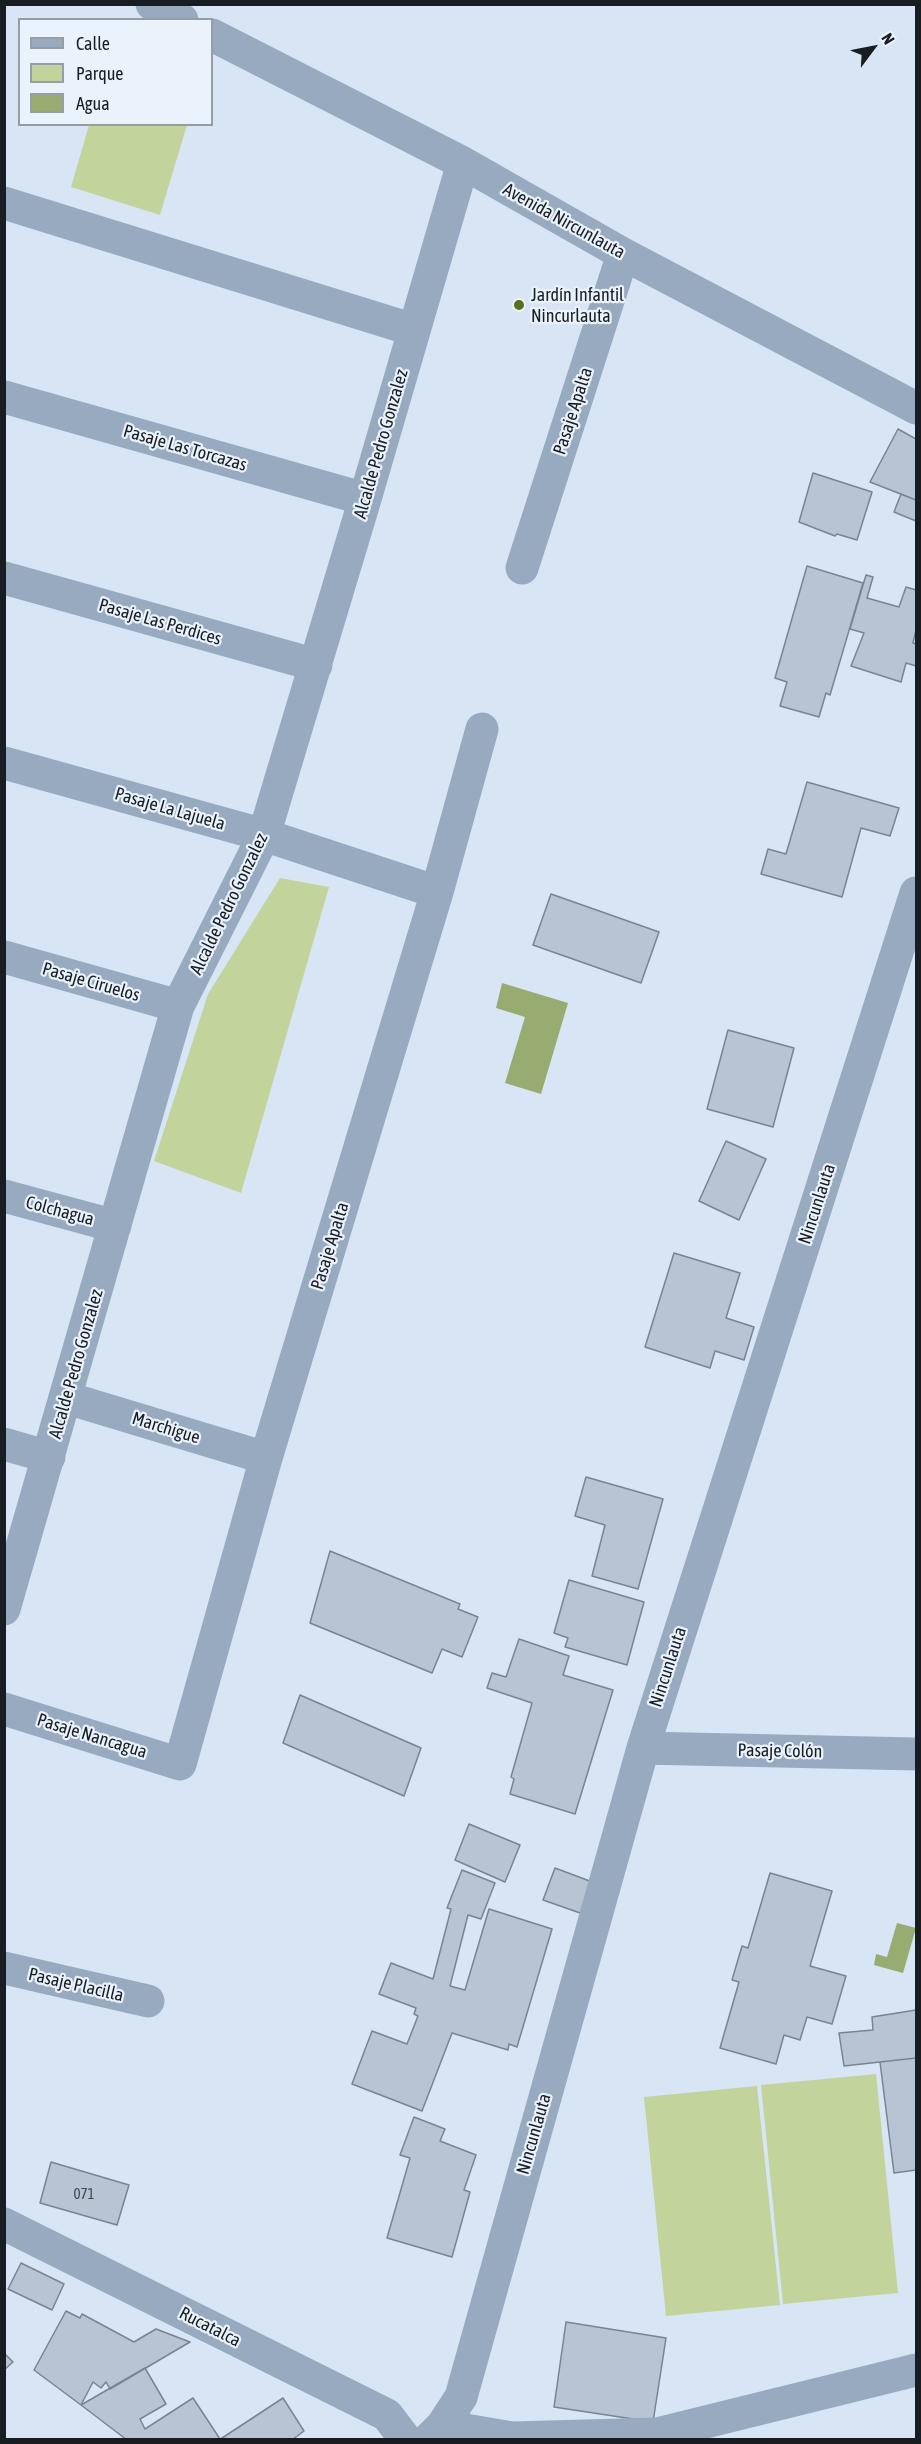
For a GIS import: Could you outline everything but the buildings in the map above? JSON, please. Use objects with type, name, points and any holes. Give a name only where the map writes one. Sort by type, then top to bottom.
[{"type":"street","points":[[152,4],[178,18]]},
{"type":"street","name":"Avenida Nircunlauta","points":[[213,36],[463,164],[624,254],[916,408]]},
{"type":"street","name":"Alcalde Pedro Gonzalez","points":[[4,1609],[67,1398],[178,1006],[264,836],[463,164]]},
{"type":"street","points":[[4,203],[414,330]]},
{"type":"street","name":"Pasaje Apalta","points":[[522,568],[624,254]]},
{"type":"street","name":"Pasaje Las Torcazas","points":[[4,397],[365,500]]},
{"type":"street","name":"Pasaje Las Perdices","points":[[4,578],[316,666]]},
{"type":"street","name":"Pasaje Apalta","points":[[180,1764],[266,1458],[437,892],[483,729]]},
{"type":"street","name":"Pasaje La Lajuela","points":[[4,763],[264,836],[437,892]]},
{"type":"street","name":"Nincunlauta","points":[[435,2433],[461,2397],[643,1748],[916,893]]},
{"type":"street","name":"Pasaje Ciruelos","points":[[4,957],[178,1006]]},
{"type":"street","name":"Colchagua","points":[[4,1196],[115,1226]]},
{"type":"street","name":"Marchigue","points":[[67,1398],[266,1458]]},
{"type":"street","points":[[4,1444],[49,1457]]},
{"type":"street","name":"Pasaje Nancagua","points":[[4,1709],[180,1764]]},
{"type":"street","name":"Pasaje Colón","points":[[643,1748],[916,1754]]},
{"type":"street","name":"Pasaje Placilla","points":[[4,1968],[148,2001]]},
{"type":"street","name":"Rucatalca","points":[[4,2224],[387,2415],[406,2439]]},
{"type":"street","points":[[435,2433],[512,2438],[657,2434],[916,2370]]},
{"type":"green space","points":[[89,126],[187,126],[160,215],[71,187]]},
{"type":"green space","points":[[280,878],[329,887],[241,1193],[154,1161],[208,994]]},
{"type":"green space","points":[[876,2074],[898,2293],[783,2304],[761,2085]]},
{"type":"green space","points":[[757,2086],[780,2305],[666,2316],[644,2097]]},
{"type":"water","points":[[502,983],[568,1003],[541,1094],[505,1083],[525,1017],[496,1008]]},
{"type":"water","points":[[897,1923],[916,1928],[903,1973],[874,1965],[876,1954],[887,1957]]},
{"type":"place","name":"Jardín Infantil Nincurlauta","points":[[519,305]]}]
